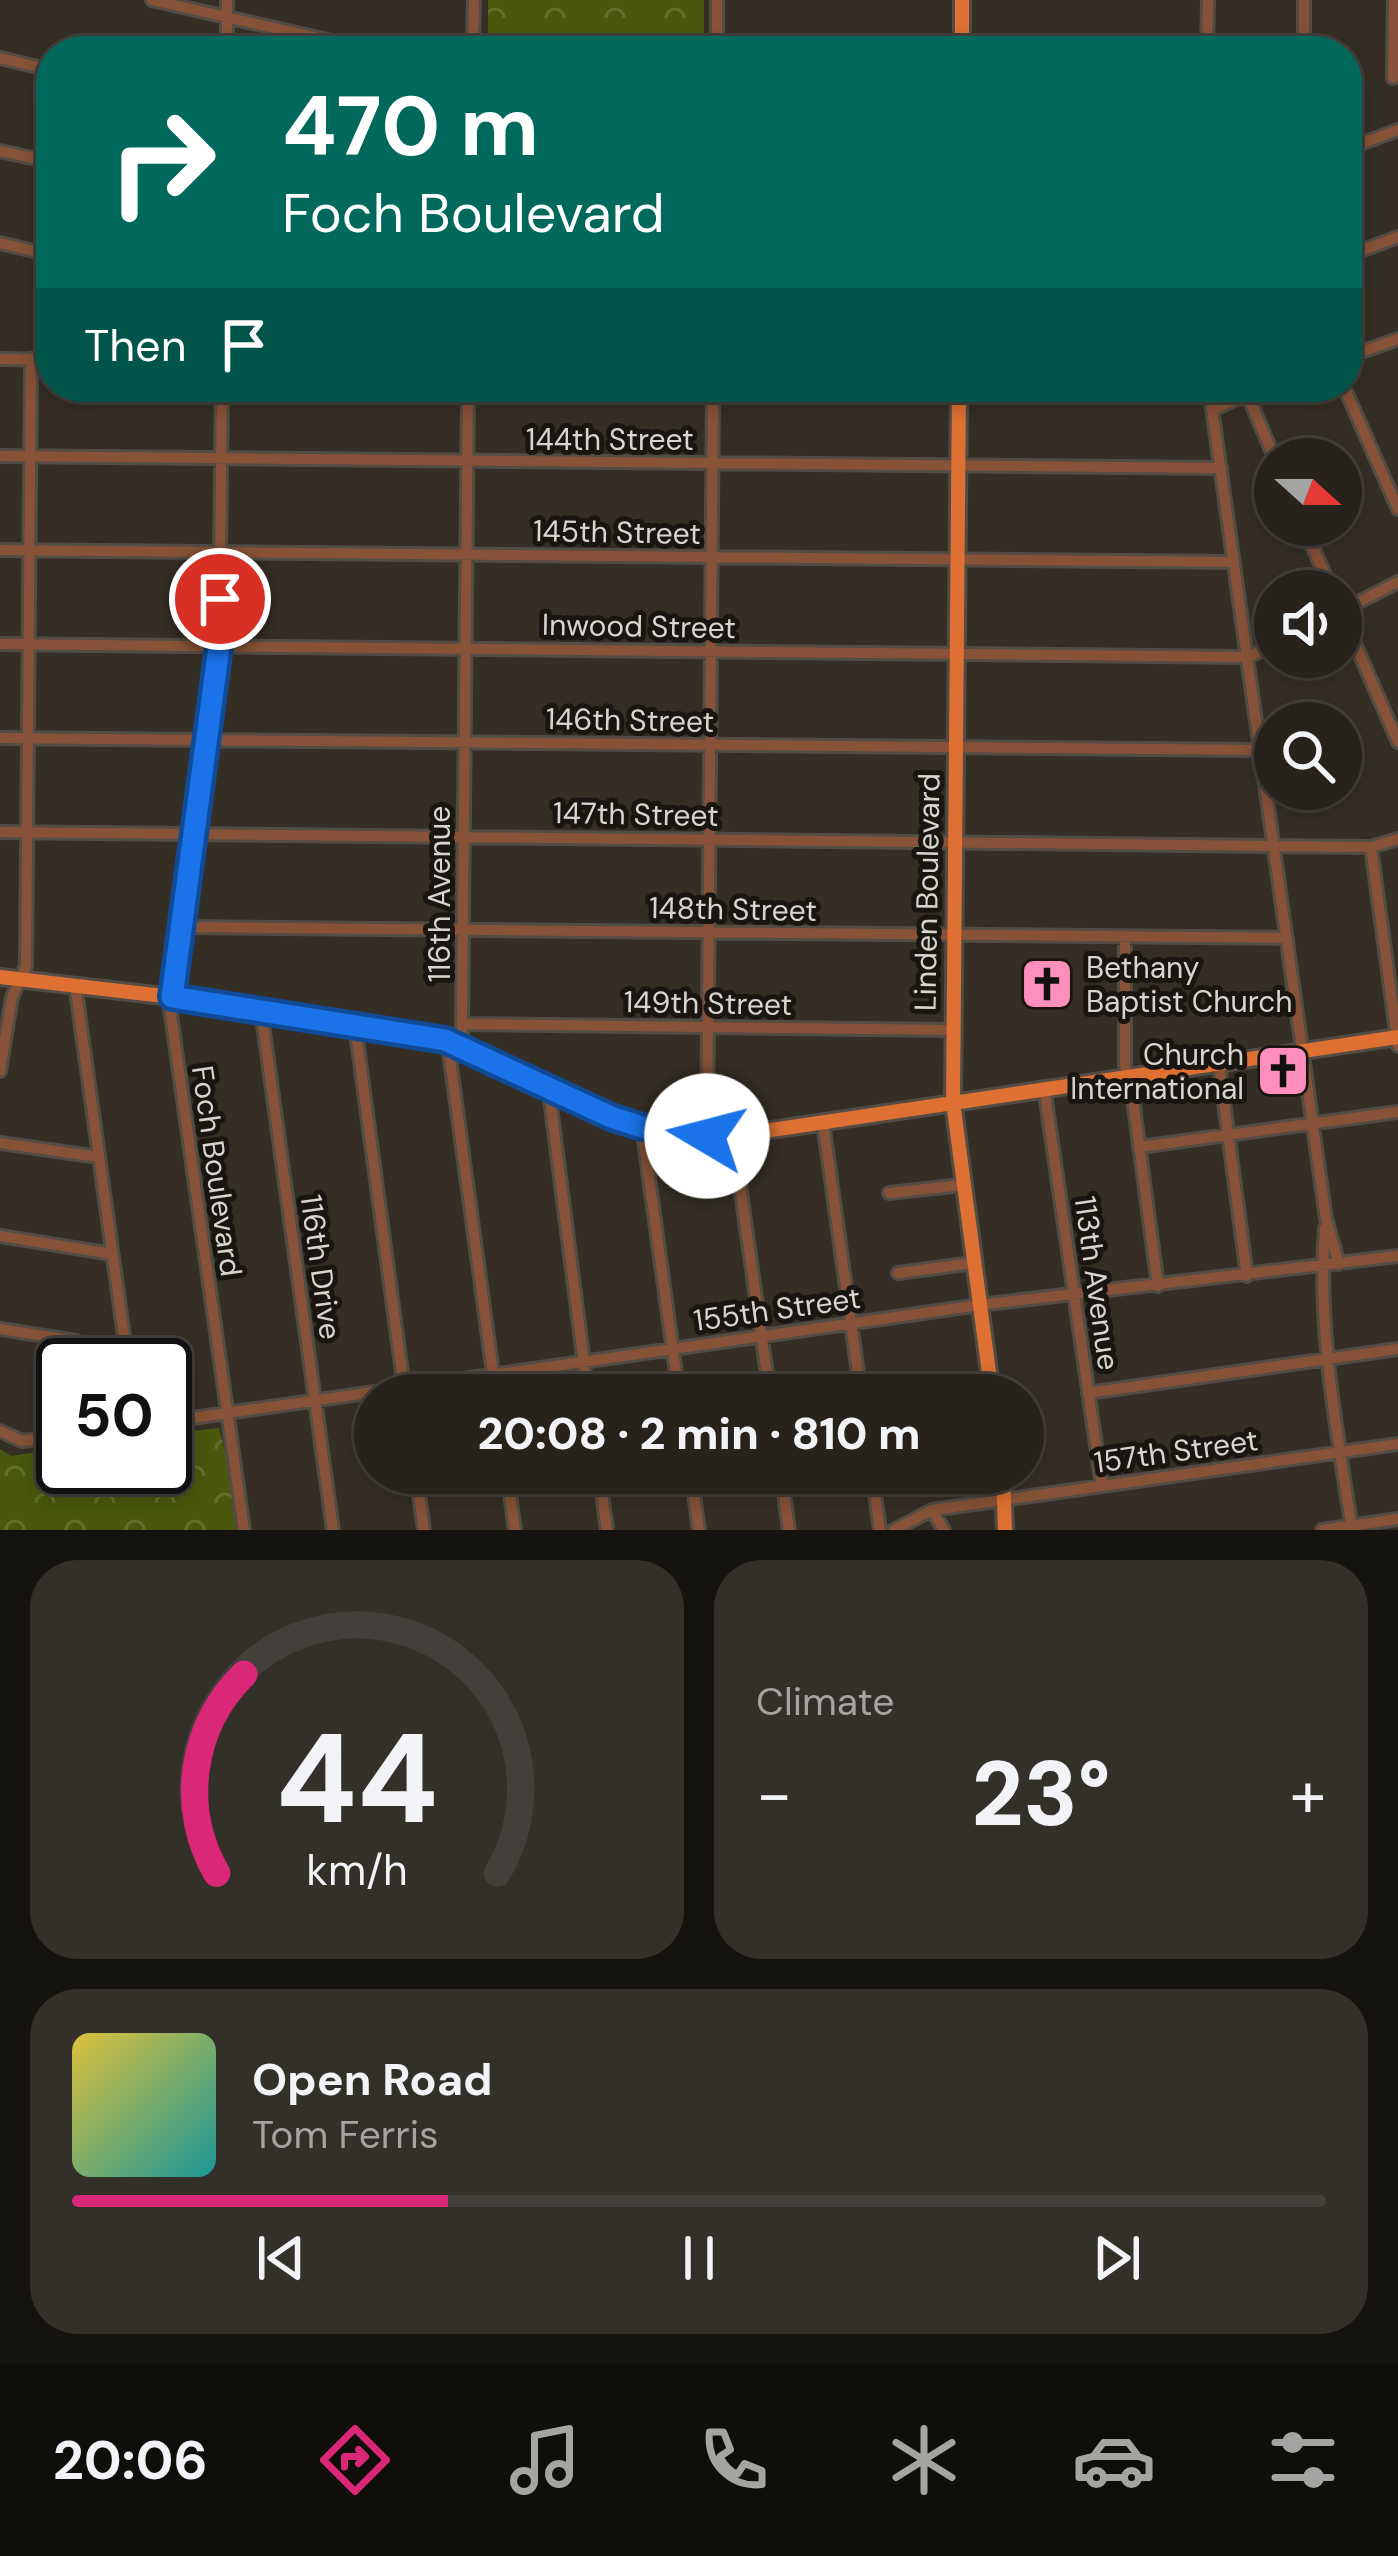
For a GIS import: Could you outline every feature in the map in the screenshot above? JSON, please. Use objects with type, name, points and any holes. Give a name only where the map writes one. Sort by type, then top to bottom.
[{"type":"main road","points":[[962,0],[962,36]]},
{"type":"main road","name":"Linden Boulevard","points":[[959,402],[953,1102],[989,1374]]},
{"type":"main road","points":[[0,976],[355,1024],[456,1044],[549,1090],[642,1127],[707,1136],[734,1136],[1398,1040]]},
{"type":"main road","points":[[1005,1494],[1005,1530]]},
{"type":"street","points":[[152,0],[310,36]]},
{"type":"street","points":[[226,36],[227,0]]},
{"type":"street","points":[[473,36],[474,0]]},
{"type":"street","points":[[717,0],[717,36]]},
{"type":"street","points":[[1208,0],[1208,36]]},
{"type":"street","points":[[1304,0],[1304,36]]},
{"type":"street","points":[[1393,78],[1394,0]]},
{"type":"street","points":[[0,58],[36,66]]},
{"type":"street","points":[[1362,143],[1398,130]]},
{"type":"street","points":[[0,151],[36,159]]},
{"type":"street","points":[[1362,250],[1398,237]]},
{"type":"street","points":[[0,243],[36,251]]},
{"type":"street","points":[[1362,352],[1398,339]]},
{"type":"street","points":[[0,359],[36,359]]},
{"type":"street","points":[[0,1071],[12,997],[26,966],[32,359]]},
{"type":"street","name":"Foch Boulevard","points":[[222,402],[219,647],[170,1008],[244,1530]]},
{"type":"street","name":"116th Avenue","points":[[468,402],[462,1024],[449,1052],[494,1374]]},
{"type":"street","points":[[707,1136],[713,402]]},
{"type":"street","points":[[1211,402],[1254,704]]},
{"type":"street","points":[[1212,410],[1224,402]]},
{"type":"street","points":[[1250,402],[1266,438]]},
{"type":"street","points":[[1351,402],[1398,509]]},
{"type":"street","name":"144th Street","points":[[0,456],[1220,468]]},
{"type":"street","name":"145th Street","points":[[0,550],[1234,562]]},
{"type":"street","points":[[1362,601],[1398,582]]},
{"type":"street","name":"Inwood Street","points":[[0,644],[1254,654]]},
{"type":"street","points":[[1362,660],[1398,742]]},
{"type":"street","name":"146th Street","points":[[0,738],[1254,750]]},
{"type":"street","points":[[1268,810],[1326,1219],[1339,1264]]},
{"type":"street","name":"147th Street","points":[[0,832],[1372,847],[1398,839]]},
{"type":"street","points":[[1372,847],[1398,1040]]},
{"type":"street","name":"148th Street","points":[[181,927],[1286,938]]},
{"type":"street","points":[[1125,937],[1127,1076],[1158,1286]]},
{"type":"street","points":[[75,984],[124,1338]]},
{"type":"street","name":"116th Drive","points":[[261,1010],[333,1530]]},
{"type":"street","points":[[355,1024],[403,1374]]},
{"type":"street","name":"149th Street","points":[[462,1024],[952,1030]]},
{"type":"street","points":[[1219,1065],[1247,1276]]},
{"type":"street","name":"113th Avenue","points":[[1044,1088],[1102,1486]]},
{"type":"street","points":[[549,1090],[585,1374]]},
{"type":"street","points":[[1139,1147],[1398,1112]]},
{"type":"street","points":[[823,1122],[858,1374]]},
{"type":"street","points":[[642,1127],[676,1374]]},
{"type":"street","points":[[734,1136],[767,1374]]},
{"type":"street","points":[[0,1143],[98,1157]]},
{"type":"street","points":[[889,1193],[962,1185]]},
{"type":"street","points":[[1326,1219],[1322,1267],[1328,1359],[1351,1528]]},
{"type":"street","points":[[0,1236],[112,1255]]},
{"type":"street","name":"155th Street","points":[[494,1374],[979,1305],[1398,1256]]},
{"type":"street","points":[[898,1273],[973,1263]]},
{"type":"street","points":[[0,1329],[57,1338]]},
{"type":"street","points":[[1088,1393],[1398,1349]]},
{"type":"street","name":"155th Street","points":[[192,1418],[354,1396]]},
{"type":"street","points":[[0,1431],[22,1441],[36,1439]]},
{"type":"street","name":"157th Street","points":[[894,1530],[932,1510],[1398,1444]]},
{"type":"street","points":[[419,1494],[424,1530]]},
{"type":"street","points":[[510,1494],[515,1530]]},
{"type":"street","points":[[602,1494],[607,1530]]},
{"type":"street","points":[[694,1494],[699,1530]]},
{"type":"street","points":[[784,1494],[789,1530]]},
{"type":"street","points":[[875,1494],[880,1530]]},
{"type":"street","points":[[932,1510],[944,1530]]},
{"type":"street","points":[[1322,1530],[1398,1519]]},
{"type":"green space","points":[[488,0],[704,0],[704,36],[488,36]]},
{"type":"green space","points":[[219,1428],[241,1530],[0,1530],[0,1449],[11,1456],[36,1452],[36,1494],[192,1494],[192,1431]]},
{"type":"place","name":"Bethany Baptist Church","points":[[1047,984]]},
{"type":"place","name":"Church International","points":[[1283,1071]]},
{"type":"route","points":[[220,599],[208,740],[172,997],[445,1040],[611,1117],[642,1127],[707,1136]]}]
